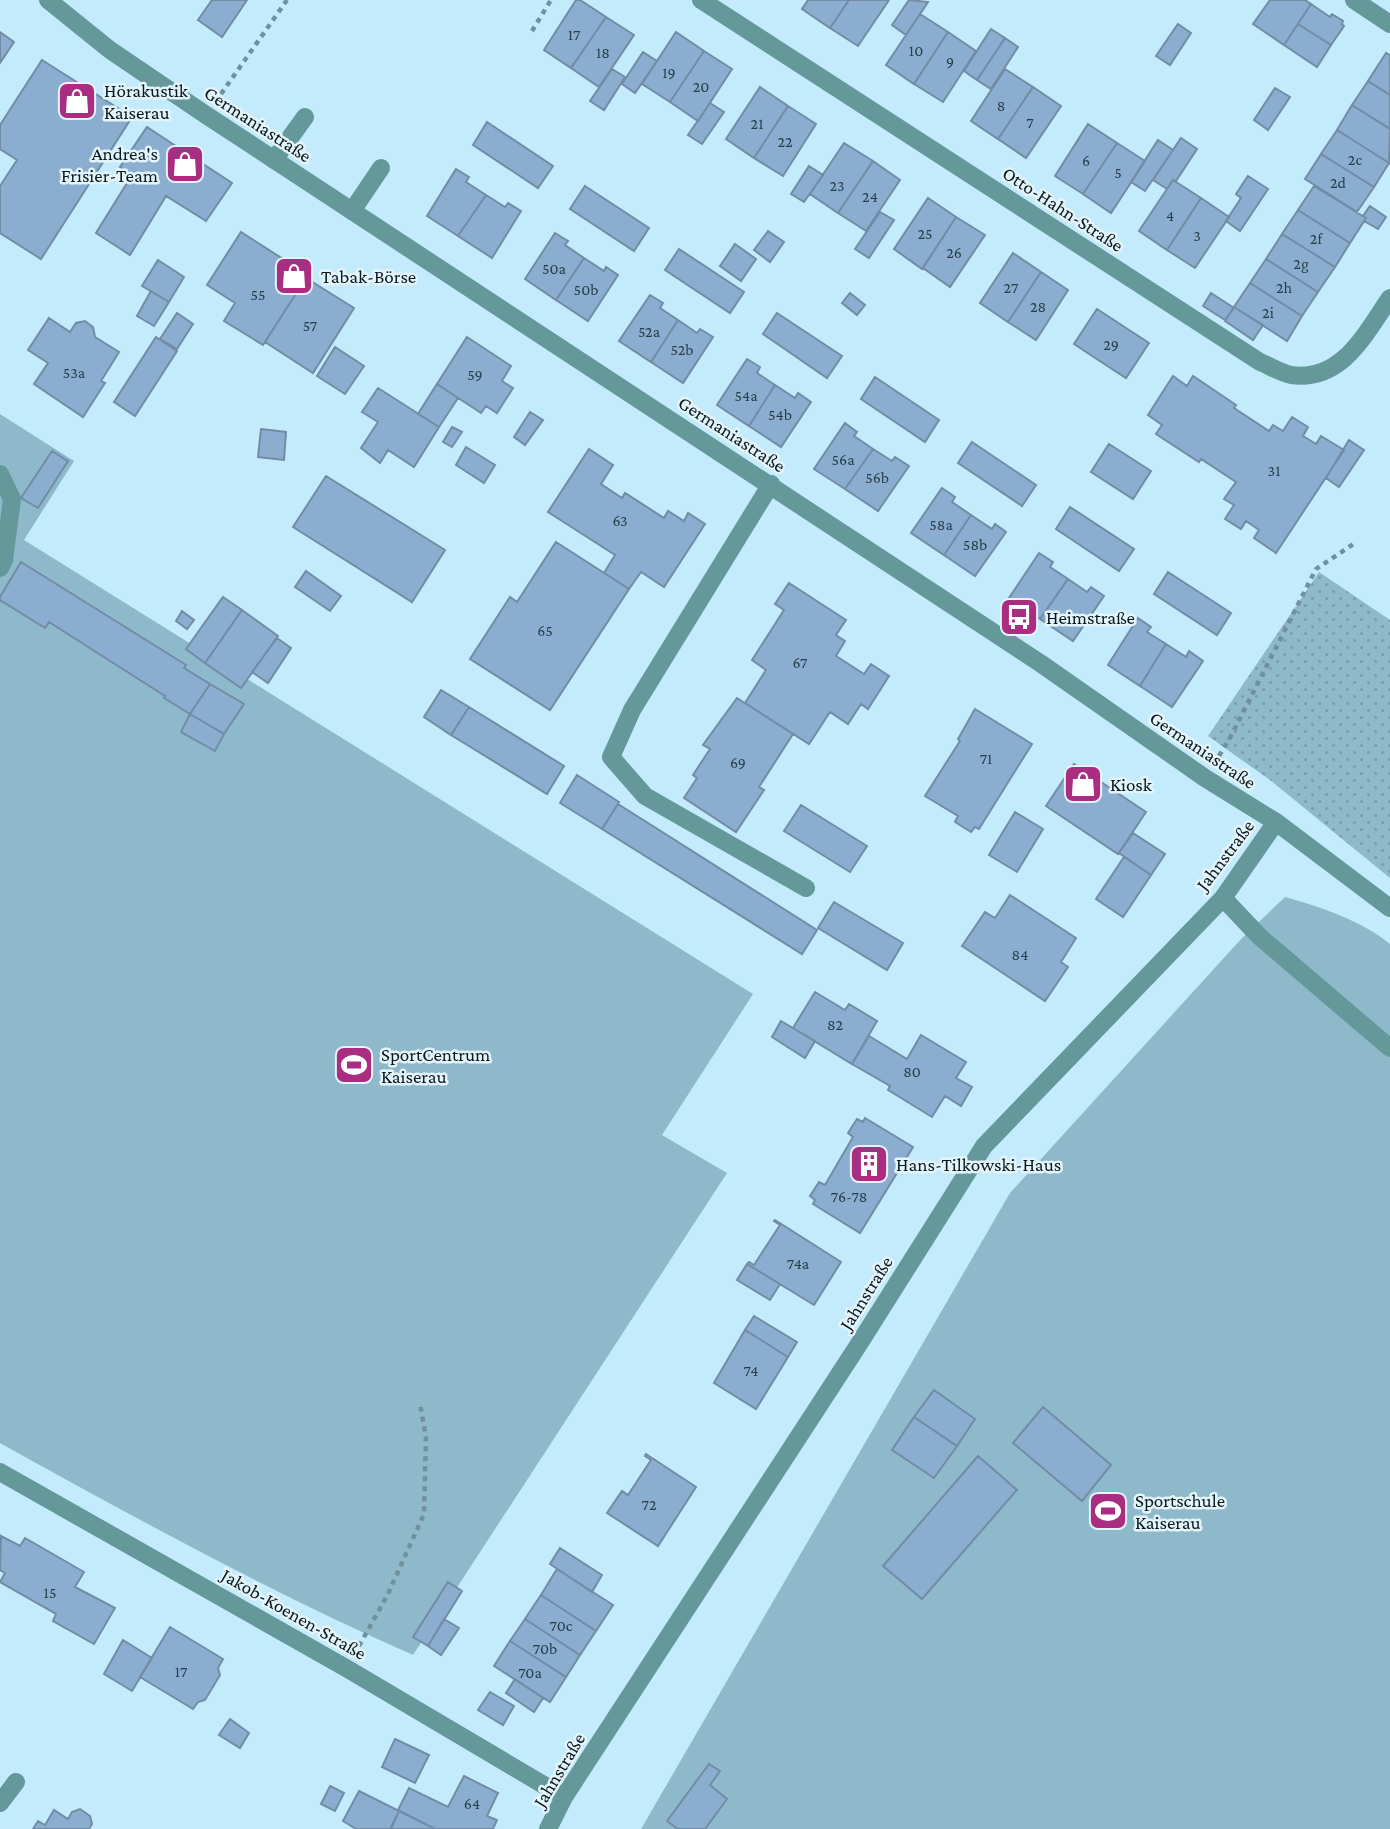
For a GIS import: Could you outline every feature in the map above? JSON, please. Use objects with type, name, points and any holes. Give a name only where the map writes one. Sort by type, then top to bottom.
[{"type":"street","name":"Germaniastraße","points":[[48,0],[110,50],[206,115],[771,484],[1040,663],[1205,778],[1276,822],[1390,908]]},
{"type":"street","name":"Otto-Hahn-Straße","points":[[701,0],[1261,362],[1289,374],[1317,375],[1340,363],[1358,344],[1390,298]]},
{"type":"street","points":[[1354,0],[1390,24]]},
{"type":"street","points":[[274,160],[305,117]]},
{"type":"street","points":[[352,211],[381,168]]},
{"type":"street","points":[[0,474],[12,499],[4,561],[0,568]]},
{"type":"street","points":[[771,484],[632,710],[611,757],[645,796],[806,888]]},
{"type":"street","name":"Jahnstraße","points":[[548,1829],[564,1797],[859,1345],[984,1146],[1223,898],[1276,822]]},
{"type":"street","points":[[1223,898],[1260,937],[1390,1048]]},
{"type":"street","name":"Jakob-Koenen-Straße","points":[[0,1472],[346,1668],[564,1797]]},
{"type":"street","points":[[0,1803],[16,1782]]},
{"type":"path","points":[[206,115],[287,0]]},
{"type":"path","points":[[532,31],[551,0]]},
{"type":"path","points":[[1205,778],[1231,736],[1316,569],[1356,543]]},
{"type":"path","points":[[346,1668],[388,1594],[424,1514],[426,1437],[420,1404]]},
{"type":"shaded area","name":"SportCentrum Kaiserau","points":[[0,414],[74,461],[24,540],[753,994],[662,1135],[727,1173],[413,1655],[256,1580],[0,1443]]},
{"type":"shaded area","points":[[1319,572],[1390,620],[1390,878],[1270,780],[1208,736]]},
{"type":"shaded area","name":"Sportschule Kaiserau","points":[[1285,897],[1354,921],[1390,944],[1390,1829],[641,1829],[1010,1193],[1242,938]]},
{"type":"building","points":[[212,0],[247,0],[222,37],[198,20]]},
{"type":"building","points":[[576,0],[606,17],[571,68],[544,50]]},
{"type":"building","points":[[808,0],[849,0],[830,28],[802,9]]},
{"type":"building","points":[[849,0],[889,0],[858,46],[830,28]]},
{"type":"building","points":[[909,0],[928,2],[906,35],[892,25]]},
{"type":"building","points":[[1270,0],[1305,0],[1311,4],[1284,45],[1253,24]]},
{"type":"building","points":[[1311,4],[1330,17],[1332,14],[1343,21],[1344,26],[1331,45],[1298,24]]},
{"type":"building","points":[[920,14],[948,32],[914,84],[886,65]]},
{"type":"building","points":[[606,17],[634,35],[599,87],[571,68]]},
{"type":"building","points":[[1178,24],[1191,33],[1170,65],[1156,56]]},
{"type":"building","points":[[1298,24],[1331,45],[1317,67],[1284,45]]},
{"type":"building","points":[[991,29],[1005,38],[977,80],[964,71]]},
{"type":"building","points":[[0,32],[14,42],[0,63]]},
{"type":"building","points":[[676,32],[704,51],[670,102],[642,84]]},
{"type":"building","points":[[948,32],[976,51],[943,102],[914,84]]},
{"type":"building","points":[[1005,38],[1018,47],[991,89],[977,80]]},
{"type":"building","points":[[704,51],[732,69],[698,121],[670,102]]},
{"type":"building","points":[[643,52],[657,61],[635,93],[622,84]]},
{"type":"building","points":[[1386,53],[1390,55],[1390,95],[1368,81]]},
{"type":"building","points":[[42,60],[132,117],[41,259],[0,233],[0,186],[17,160],[0,149],[0,125]]},
{"type":"building","points":[[612,69],[625,77],[604,110],[590,101]]},
{"type":"building","points":[[1005,69],[1033,87],[998,139],[971,121]]},
{"type":"building","points":[[1368,81],[1390,95],[1390,129],[1352,105]]},
{"type":"building","points":[[760,87],[788,106],[754,158],[726,139]]},
{"type":"building","points":[[1033,87],[1061,106],[1026,158],[998,139]]},
{"type":"building","points":[[1275,88],[1290,97],[1268,130],[1254,120]]},
{"type":"building","points":[[710,103],[724,112],[702,144],[688,135]]},
{"type":"building","points":[[1352,105],[1390,129],[1389,163],[1337,130]]},
{"type":"building","points":[[788,106],[816,124],[783,176],[754,158]]},
{"type":"building","points":[[487,122],[553,166],[538,188],[473,145]]},
{"type":"building","points":[[1088,124],[1117,143],[1083,194],[1055,176]]},
{"type":"building","points":[[147,127],[232,183],[206,221],[166,196],[130,255],[96,233],[132,175],[120,167]]},
{"type":"building","points":[[1337,130],[1389,163],[1374,187],[1321,154]]},
{"type":"building","points":[[1181,138],[1197,149],[1176,181],[1173,180],[1167,189],[1153,180]]},
{"type":"building","points":[[1158,140],[1173,150],[1145,191],[1131,182]]},
{"type":"building","points":[[844,143],[873,161],[838,213],[810,194]]},
{"type":"building","points":[[1117,143],[1145,161],[1111,213],[1083,194]]},
{"type":"building","points":[[1321,154],[1374,187],[1357,212],[1305,179]]},
{"type":"building","points":[[873,161],[900,180],[866,231],[838,213]]},
{"type":"building","points":[[809,166],[823,175],[804,202],[791,194]]},
{"type":"building","points":[[456,169],[469,177],[466,182],[486,195],[458,236],[427,216]]},
{"type":"building","points":[[1248,176],[1268,189],[1240,231],[1226,221],[1241,198],[1236,194]]},
{"type":"building","points":[[1173,180],[1201,198],[1167,250],[1139,231]]},
{"type":"building","points":[[585,186],[649,228],[634,251],[570,209]]},
{"type":"building","points":[[1314,186],[1366,218],[1350,243],[1298,210]]},
{"type":"building","points":[[486,195],[505,207],[508,203],[521,211],[492,258],[458,236]]},
{"type":"building","points":[[928,198],[956,217],[922,269],[894,249]]},
{"type":"building","points":[[1201,198],[1229,217],[1195,268],[1167,250]]},
{"type":"building","points":[[1370,206],[1386,217],[1378,229],[1364,221],[1366,218],[1363,216]]},
{"type":"building","points":[[1298,210],[1350,243],[1335,267],[1282,234]]},
{"type":"building","points":[[880,212],[894,220],[869,258],[855,249]]},
{"type":"building","points":[[956,217],[985,235],[950,287],[923,268]]},
{"type":"building","points":[[768,231],[784,242],[770,262],[754,250]]},
{"type":"building","points":[[241,232],[308,275],[263,345],[224,321],[235,303],[207,285]]},
{"type":"building","points":[[555,233],[568,241],[565,245],[584,258],[556,300],[525,279]]},
{"type":"building","points":[[1282,234],[1335,267],[1318,292],[1266,259]]},
{"type":"building","points":[[735,244],[756,259],[741,281],[720,266]]},
{"type":"building","points":[[679,249],[744,292],[730,313],[665,270]]},
{"type":"building","points":[[1013,253],[1041,272],[1008,322],[980,303]]},
{"type":"building","points":[[584,258],[604,271],[606,267],[618,275],[588,321],[556,300]]},
{"type":"building","points":[[1266,259],[1318,292],[1302,316],[1250,283]]},
{"type":"building","points":[[158,260],[184,277],[169,302],[142,286]]},
{"type":"building","points":[[1041,272],[1068,290],[1036,340],[1008,322]]},
{"type":"building","points":[[306,278],[354,308],[313,373],[265,342]]},
{"type":"building","points":[[1250,283],[1302,316],[1287,341],[1234,307]]},
{"type":"building","points":[[151,291],[169,302],[154,326],[137,316]]},
{"type":"building","points":[[850,293],[865,305],[857,315],[842,303]]},
{"type":"building","points":[[1211,293],[1234,308],[1225,320],[1203,306]]},
{"type":"building","points":[[650,295],[663,303],[660,308],[678,320],[651,362],[619,341]]},
{"type":"building","points":[[1234,307],[1263,325],[1253,340],[1225,321]]},
{"type":"building","points":[[1097,309],[1149,343],[1126,378],[1074,344]]},
{"type":"building","points":[[177,313],[193,324],[177,349],[160,339]]},
{"type":"building","points":[[777,313],[842,356],[827,378],[763,334]]},
{"type":"building","points":[[49,318],[70,332],[76,323],[85,321],[93,327],[95,337],[119,352],[101,381],[105,383],[83,417],[34,384],[48,363],[28,350]]},
{"type":"building","points":[[678,320],[697,333],[700,329],[713,337],[683,383],[651,362]]},
{"type":"building","points":[[156,337],[177,351],[135,416],[114,402]]},
{"type":"building","points":[[467,337],[511,366],[502,381],[513,388],[497,413],[486,406],[481,413],[437,384]]},
{"type":"building","points":[[335,347],[364,366],[345,394],[317,376]]},
{"type":"building","points":[[747,359],[760,367],[757,373],[775,385],[749,426],[717,405]]},
{"type":"building","points":[[1173,376],[1187,386],[1193,376],[1269,431],[1273,425],[1283,431],[1292,417],[1308,427],[1303,436],[1316,444],[1321,436],[1344,450],[1276,553],[1254,538],[1259,530],[1246,521],[1241,529],[1225,519],[1234,505],[1224,499],[1236,482],[1156,434],[1162,425],[1148,415]]},
{"type":"building","points":[[875,377],[939,420],[925,442],[861,399]]},
{"type":"building","points":[[437,384],[458,398],[439,427],[418,414]]},
{"type":"building","points":[[775,385],[795,398],[798,393],[811,402],[781,447],[749,426]]},
{"type":"building","points":[[378,388],[439,427],[414,467],[388,450],[380,463],[361,448],[378,422],[362,412]]},
{"type":"building","points":[[530,412],[543,420],[525,445],[514,437]]},
{"type":"building","points":[[845,423],[857,432],[854,436],[873,449],[845,489],[814,469]]},
{"type":"building","points":[[452,427],[462,432],[452,447],[443,442]]},
{"type":"building","points":[[261,429],[286,432],[284,460],[258,457]]},
{"type":"building","points":[[1349,440],[1364,450],[1339,487],[1326,478]]},
{"type":"building","points":[[972,442],[1036,485],[1022,506],[958,463]]},
{"type":"building","points":[[1109,444],[1151,471],[1133,499],[1091,472]]},
{"type":"building","points":[[466,447],[495,465],[484,483],[456,465]]},
{"type":"building","points":[[589,449],[613,465],[601,484],[622,498],[625,493],[664,518],[668,511],[684,521],[688,513],[705,524],[664,587],[641,572],[629,589],[604,573],[615,555],[548,512]]},
{"type":"building","points":[[873,449],[892,461],[895,457],[909,466],[878,511],[845,489]]},
{"type":"building","points":[[52,451],[68,461],[38,508],[21,498]]},
{"type":"building","points":[[326,476],[445,550],[412,602],[293,527]]},
{"type":"building","points":[[942,488],[955,497],[952,502],[971,515],[944,555],[911,533]]},
{"type":"building","points":[[1070,507],[1134,549],[1119,571],[1056,529]]},
{"type":"building","points":[[971,515],[992,529],[995,524],[1006,532],[975,576],[944,555]]},
{"type":"building","points":[[556,542],[629,589],[550,710],[470,659],[510,597],[517,602]]},
{"type":"building","points":[[1039,553],[1053,562],[1050,567],[1068,579],[1040,619],[1009,598]]},
{"type":"building","points":[[21,562],[186,665],[184,668],[210,684],[190,714],[49,622],[45,628],[0,600]]},
{"type":"building","points":[[306,571],[341,596],[330,611],[295,587]]},
{"type":"building","points":[[1168,572],[1231,613],[1217,635],[1154,594]]},
{"type":"building","points":[[1068,579],[1087,592],[1091,587],[1104,596],[1073,641],[1040,619]]},
{"type":"building","points":[[789,583],[846,620],[836,635],[845,641],[836,656],[864,674],[871,664],[889,676],[868,709],[861,704],[848,724],[830,712],[809,744],[745,703],[766,670],[752,660],[784,610],[775,604]]},
{"type":"building","points":[[223,597],[242,610],[205,663],[186,649]]},
{"type":"building","points":[[242,610],[278,636],[241,688],[205,663]]},
{"type":"building","points":[[182,611],[194,620],[187,629],[176,621]]},
{"type":"building","points":[[1138,618],[1151,627],[1147,632],[1166,644],[1140,686],[1108,665]]},
{"type":"building","points":[[277,638],[291,648],[268,683],[252,672]]},
{"type":"building","points":[[1166,644],[1186,657],[1189,651],[1203,661],[1172,707],[1140,686]]},
{"type":"building","points":[[210,684],[244,704],[224,734],[190,714]]},
{"type":"building","points":[[441,690],[469,707],[451,735],[424,717]]},
{"type":"building","points":[[737,698],[793,734],[759,787],[764,790],[736,832],[684,798],[697,778],[693,775],[710,749],[703,745]]},
{"type":"building","points":[[469,707],[564,766],[547,794],[451,735]]},
{"type":"building","points":[[975,709],[1032,744],[979,829],[975,827],[971,832],[955,822],[958,816],[925,796],[960,741],[958,739]]},
{"type":"building","points":[[190,714],[224,734],[215,751],[181,732]]},
{"type":"building","points":[[1074,764],[1146,812],[1118,854],[1046,806]]},
{"type":"building","points":[[577,775],[619,802],[602,829],[560,803]]},
{"type":"building","points":[[618,804],[817,930],[802,954],[602,829]]},
{"type":"building","points":[[801,805],[867,846],[850,872],[784,831]]},
{"type":"building","points":[[1015,812],[1043,829],[1017,872],[989,855]]},
{"type":"building","points":[[1133,833],[1165,854],[1151,875],[1119,853]]},
{"type":"building","points":[[1124,857],[1151,875],[1123,917],[1096,899]]},
{"type":"building","points":[[1010,895],[1076,938],[1061,962],[1068,967],[1045,1001],[962,946],[985,912],[995,918]]},
{"type":"building","points":[[834,902],[903,943],[887,970],[818,928]]},
{"type":"building","points":[[815,992],[845,1010],[849,1004],[877,1021],[852,1064],[793,1028]]},
{"type":"building","points":[[781,1021],[815,1041],[805,1058],[772,1037]]},
{"type":"building","points":[[921,1035],[966,1062],[956,1078],[972,1087],[961,1106],[945,1096],[932,1117],[888,1090],[890,1086],[852,1064],[869,1036],[907,1059]]},
{"type":"building","name":"Hans-Tilkowski-Haus","points":[[865,1118],[913,1147],[860,1233],[813,1204],[815,1200],[810,1196],[819,1182],[825,1185],[853,1137],[848,1133],[857,1119],[863,1122]]},
{"type":"building","points":[[775,1220],[841,1262],[814,1305],[747,1264],[749,1262],[754,1265],[780,1225]]},
{"type":"building","points":[[747,1264],[780,1284],[770,1300],[737,1280]]},
{"type":"building","points":[[754,1316],[797,1342],[788,1357],[745,1330]]},
{"type":"building","points":[[745,1330],[788,1357],[756,1409],[714,1383]]},
{"type":"building","points":[[934,1390],[975,1419],[957,1446],[914,1417]]},
{"type":"building","points":[[1043,1407],[1111,1465],[1082,1501],[1013,1443]]},
{"type":"building","points":[[914,1417],[957,1446],[934,1478],[892,1450]]},
{"type":"building","points":[[646,1454],[696,1487],[658,1546],[607,1513],[622,1491],[628,1495],[651,1460]]},
{"type":"building","points":[[978,1456],[1017,1490],[922,1599],[883,1566]]},
{"type":"building","points":[[1,1536],[20,1546],[25,1538],[84,1572],[75,1587],[115,1608],[94,1644],[53,1621],[56,1614],[0,1582],[5,1573],[0,1570]]},
{"type":"building","points":[[560,1548],[602,1575],[592,1592],[550,1564]]},
{"type":"building","points":[[557,1569],[613,1605],[596,1631],[541,1595]]},
{"type":"building","points":[[448,1582],[462,1591],[428,1646],[413,1637]]},
{"type":"building","points":[[541,1595],[596,1631],[580,1655],[525,1619]]},
{"type":"building","points":[[444,1619],[459,1628],[441,1655],[428,1646]]},
{"type":"building","points":[[525,1619],[580,1655],[566,1677],[510,1641]]},
{"type":"building","points":[[170,1627],[223,1659],[218,1668],[220,1675],[205,1700],[198,1702],[193,1709],[140,1677]]},
{"type":"building","points":[[123,1640],[152,1658],[132,1691],[104,1674]]},
{"type":"building","points":[[510,1641],[566,1677],[550,1702],[494,1666]]},
{"type":"building","points":[[515,1679],[543,1698],[534,1712],[506,1693]]},
{"type":"building","points":[[490,1692],[514,1706],[503,1725],[478,1710]]},
{"type":"building","points":[[230,1719],[249,1733],[240,1748],[219,1735]]},
{"type":"building","points":[[395,1739],[429,1755],[415,1783],[382,1767]]},
{"type":"building","points":[[709,1764],[720,1771],[710,1785],[727,1799],[705,1829],[678,1829],[667,1821]]},
{"type":"building","points":[[464,1776],[498,1793],[487,1816],[497,1820],[493,1829],[435,1829],[398,1810],[409,1788],[448,1807]]},
{"type":"building","points":[[330,1786],[344,1793],[335,1811],[321,1804]]},
{"type":"building","points":[[359,1791],[399,1811],[390,1829],[356,1829],[343,1821]]},
{"type":"building","points":[[80,1809],[90,1816],[92,1824],[89,1829],[33,1829],[38,1821],[45,1825],[54,1810],[68,1819],[72,1812]]},
{"type":"building","points":[[399,1811],[435,1829],[391,1829]]},
{"type":"place","name":"Hörakustik Kaiserau","points":[[77,101]]},
{"type":"place","name":"Andrea's Frisier-Team","points":[[185,164]]},
{"type":"place","name":"Tabak-Börse","points":[[294,276]]},
{"type":"place","name":"Heimstraße","points":[[1019,617]]},
{"type":"place","name":"Kiosk","points":[[1083,784]]},
{"type":"place","name":"SportCentrum Kaiserau","points":[[354,1065]]},
{"type":"place","name":"Hans-Tilkowski-Haus","points":[[869,1164]]},
{"type":"place","name":"Sportschule Kaiserau","points":[[1108,1511]]}]
